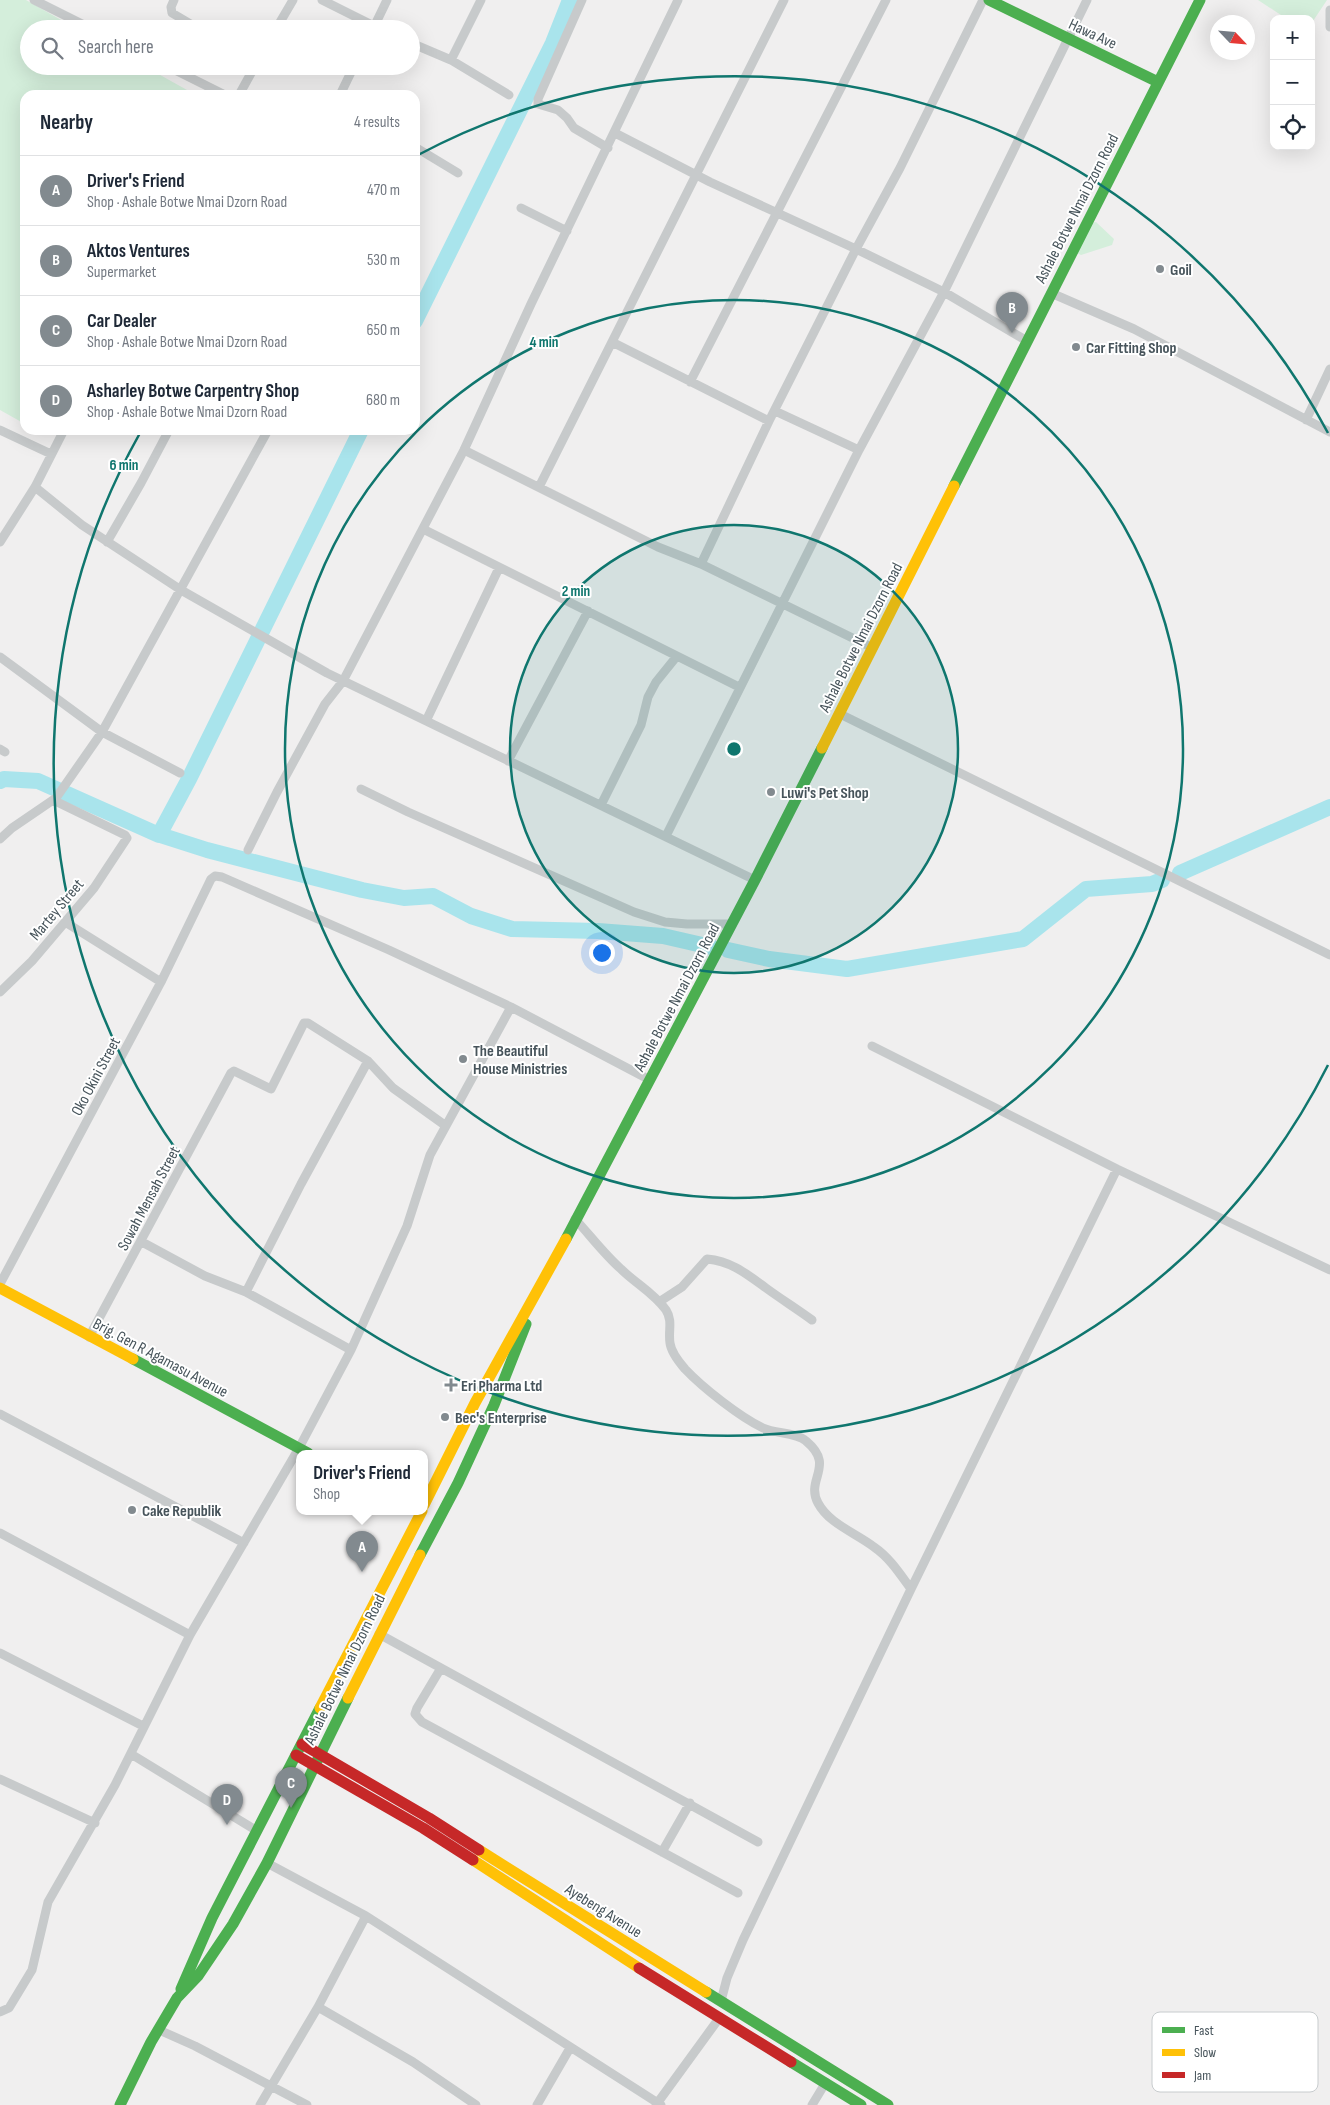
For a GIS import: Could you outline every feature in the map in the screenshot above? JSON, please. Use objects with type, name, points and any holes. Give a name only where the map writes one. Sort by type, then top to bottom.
[{"type":"main road","name":"Hawa Ave","points":[[988,0],[1158,82]]},
{"type":"main road","name":"Ashale Botwe Nmai Dzorn Road","points":[[428,1497],[478,1397],[541,1284],[755,880],[1200,0]]},
{"type":"main road","name":"Ashale Botwe Nmai Dzorn Road","points":[[177,1998],[198,1976],[223,1939],[267,1863],[379,1634],[434,1525],[458,1483],[494,1405],[541,1284]]},
{"type":"main road","name":"Brig. Gen R Agamasu Avenue","points":[[0,1288],[302,1450]]},
{"type":"main road","name":"Ashale Botwe Nmai Dzorn Road","points":[[120,2105],[151,2042],[177,1998],[212,1918],[302,1744],[415,1515]]},
{"type":"main road","points":[[419,1515],[434,1525]]},
{"type":"main road","points":[[335,1727],[331,1740],[333,1752],[348,1769]]},
{"type":"main road","name":"Ayebeng Avenue","points":[[302,1744],[348,1769],[888,2105]]},
{"type":"main road","name":"Ayebeng Avenue","points":[[296,1755],[315,1764],[423,1828],[632,1963],[861,2105]]},
{"type":"main road","points":[[304,1788],[321,1777],[343,1781]]},
{"type":"street","points":[[34,0],[74,20]]},
{"type":"street","points":[[174,0],[171,7],[172,13],[184,20]]},
{"type":"street","points":[[281,20],[292,0]]},
{"type":"street","points":[[322,0],[361,20]]},
{"type":"street","points":[[379,20],[387,0]]},
{"type":"street","points":[[450,60],[481,0]]},
{"type":"street","points":[[582,0],[538,99],[538,104],[558,110],[574,128],[608,148]]},
{"type":"street","points":[[248,850],[325,704],[343,681],[464,450],[678,0]]},
{"type":"street","points":[[539,487],[784,0]]},
{"type":"street","points":[[690,382],[886,0]]},
{"type":"street","points":[[701,564],[856,249],[900,168],[983,0]]},
{"type":"street","points":[[666,836],[859,450],[944,292],[1087,0]]},
{"type":"street","points":[[1330,10],[1330,26]]},
{"type":"street","points":[[420,47],[450,60],[509,95]]},
{"type":"street","points":[[185,75],[215,90]]},
{"type":"street","points":[[243,90],[250,75]]},
{"type":"street","points":[[342,90],[350,75]]},
{"type":"street","points":[[615,134],[944,292],[1027,341]]},
{"type":"street","points":[[420,150],[458,173]]},
{"type":"street","points":[[521,208],[567,231]]},
{"type":"street","points":[[1051,293],[1134,329],[1330,432]]},
{"type":"street","points":[[612,342],[770,421]]},
{"type":"street","points":[[1306,420],[1330,369]]},
{"type":"street","points":[[775,411],[859,450]]},
{"type":"street","points":[[0,430],[52,454]]},
{"type":"street","points":[[0,542],[35,488],[62,435]]},
{"type":"street","points":[[107,542],[166,435]]},
{"type":"street","points":[[0,839],[12,828],[54,799],[102,732],[265,435]]},
{"type":"street","points":[[464,450],[658,547],[701,564],[783,602],[873,648]]},
{"type":"street","points":[[35,488],[107,542],[180,590],[254,633],[343,681],[755,880]]},
{"type":"street","points":[[423,529],[739,687]]},
{"type":"street","points":[[426,721],[500,568]]},
{"type":"street","points":[[508,761],[588,611]]},
{"type":"street","points":[[601,805],[642,725],[648,697],[656,682],[677,656]]},
{"type":"street","points":[[0,657],[102,732],[180,773]]},
{"type":"street","points":[[840,714],[1330,955]]},
{"type":"street","points":[[361,789],[408,812],[634,912],[666,922],[732,924]]},
{"type":"street","name":"Martey Street","points":[[0,992],[32,960],[94,888],[126,839],[125,835],[54,799]]},
{"type":"street","name":"Oko Okini Street","points":[[0,1284],[162,982],[211,879],[215,876],[222,877],[389,950],[511,1007]]},
{"type":"street","points":[[65,922],[162,982]]},
{"type":"street","points":[[304,1450],[407,1226],[430,1155],[511,1007],[650,1080]]},
{"type":"street","name":"Sowah Mensah Street","points":[[89,1337],[234,1071],[271,1089],[304,1023],[308,1023],[368,1061]]},
{"type":"street","points":[[872,1046],[1117,1169],[1330,1270]]},
{"type":"street","points":[[246,1292],[301,1184],[368,1061],[393,1088],[446,1126]]},
{"type":"street","points":[[721,2001],[727,1978],[743,1940],[911,1589],[1117,1169]]},
{"type":"street","points":[[575,1219],[620,1269],[659,1302],[667,1312],[670,1322],[670,1344],[685,1369],[743,1416],[763,1428],[806,1441],[820,1461],[821,1466],[814,1486],[814,1494],[822,1510],[833,1520],[890,1560],[911,1589]]},
{"type":"street","points":[[142,1242],[205,1276],[246,1292],[351,1350]]},
{"type":"street","points":[[659,1302],[682,1286],[707,1259],[718,1260],[746,1272],[812,1320]]},
{"type":"street","points":[[0,1414],[244,1543]]},
{"type":"street","points":[[0,2012],[8,2008],[27,1981],[35,1960],[48,1902],[95,1823],[190,1635],[244,1543],[296,1463]]},
{"type":"street","points":[[0,1533],[190,1635]]},
{"type":"street","points":[[379,1634],[758,1842]]},
{"type":"street","points":[[0,1653],[143,1726]]},
{"type":"street","points":[[440,1668],[416,1708],[415,1714],[422,1722],[738,1893]]},
{"type":"street","points":[[131,1754],[257,1831]]},
{"type":"street","points":[[0,1779],[95,1823]]},
{"type":"street","points":[[662,1852],[690,1803]]},
{"type":"street","points":[[267,1863],[366,1916],[658,2104],[720,2018]]},
{"type":"street","points":[[260,2105],[318,2007],[366,1916]]},
{"type":"street","points":[[318,2007],[414,2062],[476,2105]]},
{"type":"street","points":[[159,2030],[195,2046],[270,2087],[308,2105]]},
{"type":"street","points":[[538,2105],[570,2048]]},
{"type":"street","points":[[812,2105],[826,2082]]},
{"type":"green space","points":[[0,0],[26,0],[61,20],[20,20],[20,75],[160,75],[187,90],[20,90],[20,421],[0,410]]},
{"type":"green space","points":[[1258,0],[1327,0],[1315,18],[1315,15],[1281,15]]},
{"type":"green space","points":[[1096,222],[1114,239],[1112,245],[1081,255],[1077,253],[1092,223]]},
{"type":"waterway","points":[[420,311],[553,43],[570,0]]},
{"type":"waterway","points":[[0,781],[4,779],[38,781],[159,835],[189,779],[359,435]]},
{"type":"waterway","points":[[1180,873],[1330,807]]},
{"type":"waterway","points":[[157,834],[207,850],[362,890],[404,898],[433,896],[471,916],[512,929],[598,931],[663,936],[711,947]]},
{"type":"waterway","points":[[728,950],[769,959],[847,969],[1023,939],[1086,889],[1152,884],[1162,880]]},
{"type":"traffic: fast","points":[[989,0],[1158,82]]},
{"type":"traffic: fast","points":[[954,486],[1200,0]]},
{"type":"traffic: fast","points":[[566,1239],[755,880],[822,748]]},
{"type":"traffic: fast","points":[[420,1555],[458,1483],[494,1405],[526,1324]]},
{"type":"traffic: fast","points":[[133,1359],[302,1450]]},
{"type":"traffic: fast","points":[[120,2105],[151,2042],[177,1998],[198,1976],[233,1924],[267,1863],[348,1698]]},
{"type":"traffic: fast","points":[[181,1989],[212,1918],[320,1708]]},
{"type":"traffic: fast","points":[[706,1992],[888,2105]]},
{"type":"traffic: fast","points":[[791,2062],[861,2105]]},
{"type":"traffic: slow","points":[[822,748],[954,486]]},
{"type":"traffic: slow","points":[[428,1497],[475,1403],[566,1239]]},
{"type":"traffic: slow","points":[[0,1288],[133,1359]]},
{"type":"traffic: slow","points":[[320,1708],[420,1515]]},
{"type":"traffic: slow","points":[[348,1698],[420,1555]]},
{"type":"traffic: slow","points":[[479,1850],[706,1992]]},
{"type":"traffic: slow","points":[[473,1860],[639,1968]]},
{"type":"traffic: jam","points":[[302,1744],[429,1818],[479,1850]]},
{"type":"traffic: jam","points":[[296,1755],[423,1828],[473,1860]]},
{"type":"traffic: jam","points":[[639,1968],[791,2062]]},
{"type":"place","name":"Goil","points":[[1160,269]]},
{"type":"place","name":"Aktos Ventures","points":[[1012,333]]},
{"type":"place","name":"Car Fitting Shop","points":[[1076,347]]},
{"type":"place","name":"Luwi's Pet Shop","points":[[771,792]]},
{"type":"place","name":"The Beautiful House Ministries","points":[[463,1059]]},
{"type":"place","name":"Eri Pharma Ltd","points":[[451,1385]]},
{"type":"place","name":"Bec's Enterprise","points":[[445,1417]]},
{"type":"place","name":"Cake Republik","points":[[132,1510]]},
{"type":"place","name":"Driver's Friend","points":[[362,1572]]},
{"type":"place","name":"Car Dealer","points":[[291,1808]]},
{"type":"place","name":"Asharley Botwe Carpentry Shop","points":[[227,1825]]}]
